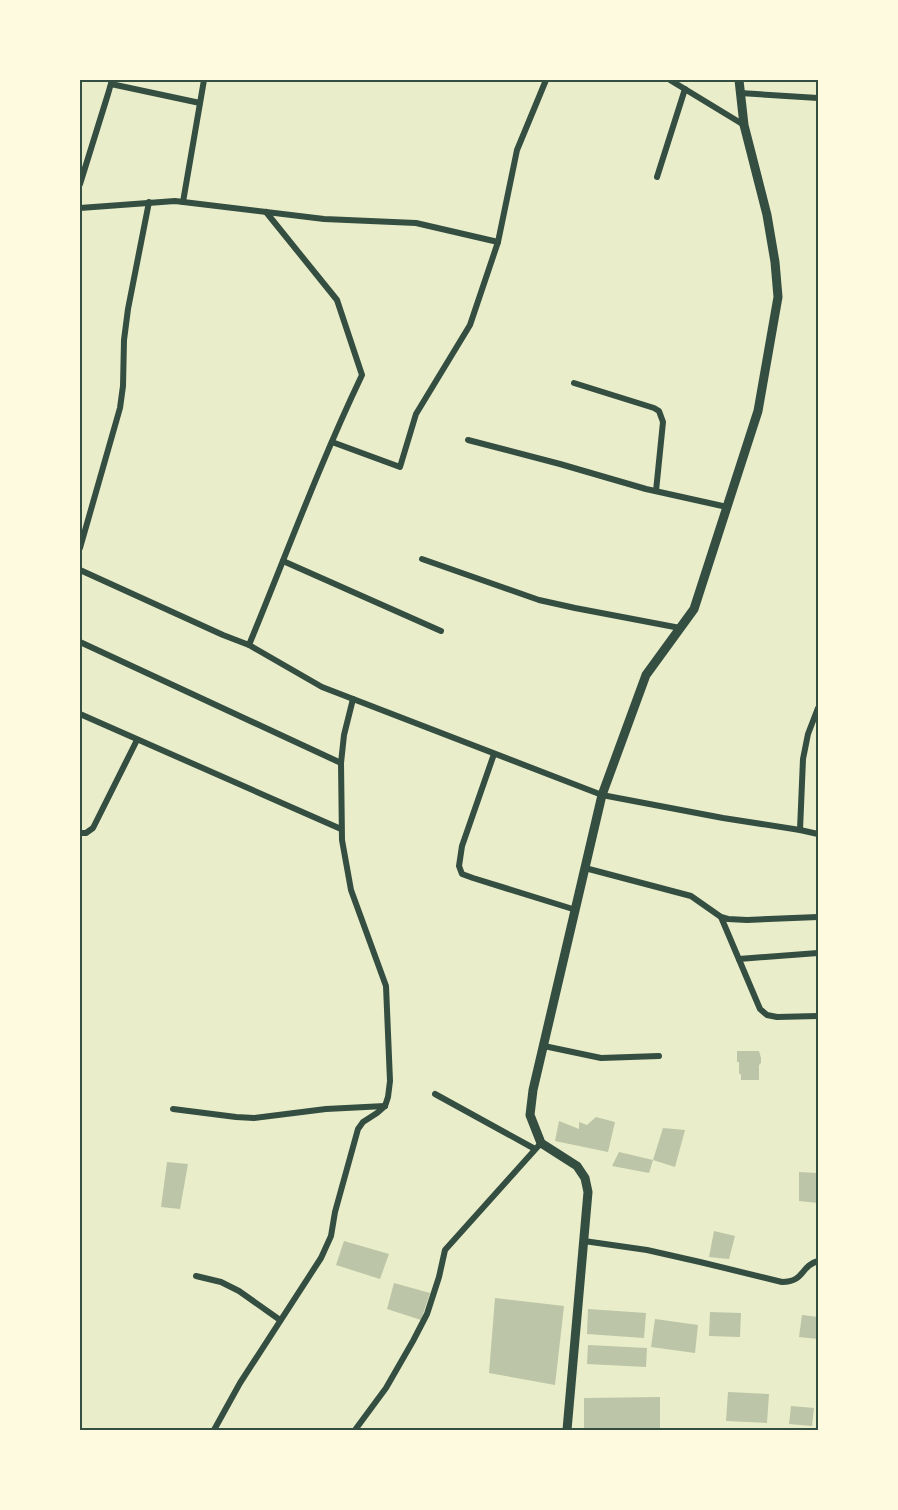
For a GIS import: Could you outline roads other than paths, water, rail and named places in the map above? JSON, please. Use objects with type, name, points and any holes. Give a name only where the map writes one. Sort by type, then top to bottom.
[{"type":"street","points":[[183,202],[204,80]]},
{"type":"street","points":[[332,442],[400,467],[416,414],[470,326],[498,242],[516,150],[546,80]]},
{"type":"street","points":[[670,80],[744,125]]},
{"type":"street","points":[[538,1146],[530,1115],[533,1090],[602,795],[646,675],[694,609],[758,411],[778,297],[767,214],[744,125],[739,80]]},
{"type":"street","points":[[80,184],[111,82],[200,103]]},
{"type":"street","points":[[657,177],[685,89]]},
{"type":"street","points":[[740,93],[819,98]]},
{"type":"street","points":[[80,153],[88,156]]},
{"type":"street","points":[[80,208],[149,202],[183,202],[324,219],[416,223],[498,242]]},
{"type":"street","points":[[80,548],[120,408],[128,309],[149,202]]},
{"type":"street","points":[[249,645],[332,442],[362,375],[337,300],[267,212]]},
{"type":"street","points":[[574,383],[659,411],[663,422],[656,491]]},
{"type":"street","points":[[468,440],[656,491],[727,507]]},
{"type":"street","points":[[422,559],[539,600],[680,628]]},
{"type":"street","points":[[283,561],[441,631]]},
{"type":"street","points":[[80,570],[249,645],[322,687],[602,795],[819,834]]},
{"type":"street","points":[[80,642],[341,763]]},
{"type":"street","points":[[214,1431],[240,1383],[321,1258],[331,1236],[334,1212],[358,1129],[363,1122],[385,1106],[388,1097],[390,1081],[386,986],[351,890],[341,829],[341,763],[344,735],[353,699]]},
{"type":"street","points":[[800,830],[803,759],[808,734],[819,708]]},
{"type":"street","points":[[80,714],[341,829]]},
{"type":"street","points":[[80,833],[86,833],[93,828],[137,740]]},
{"type":"street","points":[[494,754],[462,846],[459,866],[462,874],[576,910]]},
{"type":"street","points":[[585,868],[691,896],[721,917],[728,919],[819,916]]},
{"type":"street","points":[[721,917],[760,1009],[767,1015],[777,1017],[819,1016]]},
{"type":"street","points":[[739,959],[819,953]]},
{"type":"street","points":[[544,1046],[601,1058],[659,1056]]},
{"type":"street","points":[[435,1094],[578,1166],[585,1178],[588,1192],[567,1431]]},
{"type":"street","points":[[173,1109],[254,1118],[326,1109],[385,1106]]},
{"type":"street","points":[[355,1431],[386,1388],[427,1314],[445,1250],[538,1146]]},
{"type":"street","points":[[584,1241],[668,1255],[782,1282],[790,1282],[798,1278],[808,1266],[819,1261]]},
{"type":"street","points":[[196,1276],[221,1282],[239,1291],[280,1320]]}]
